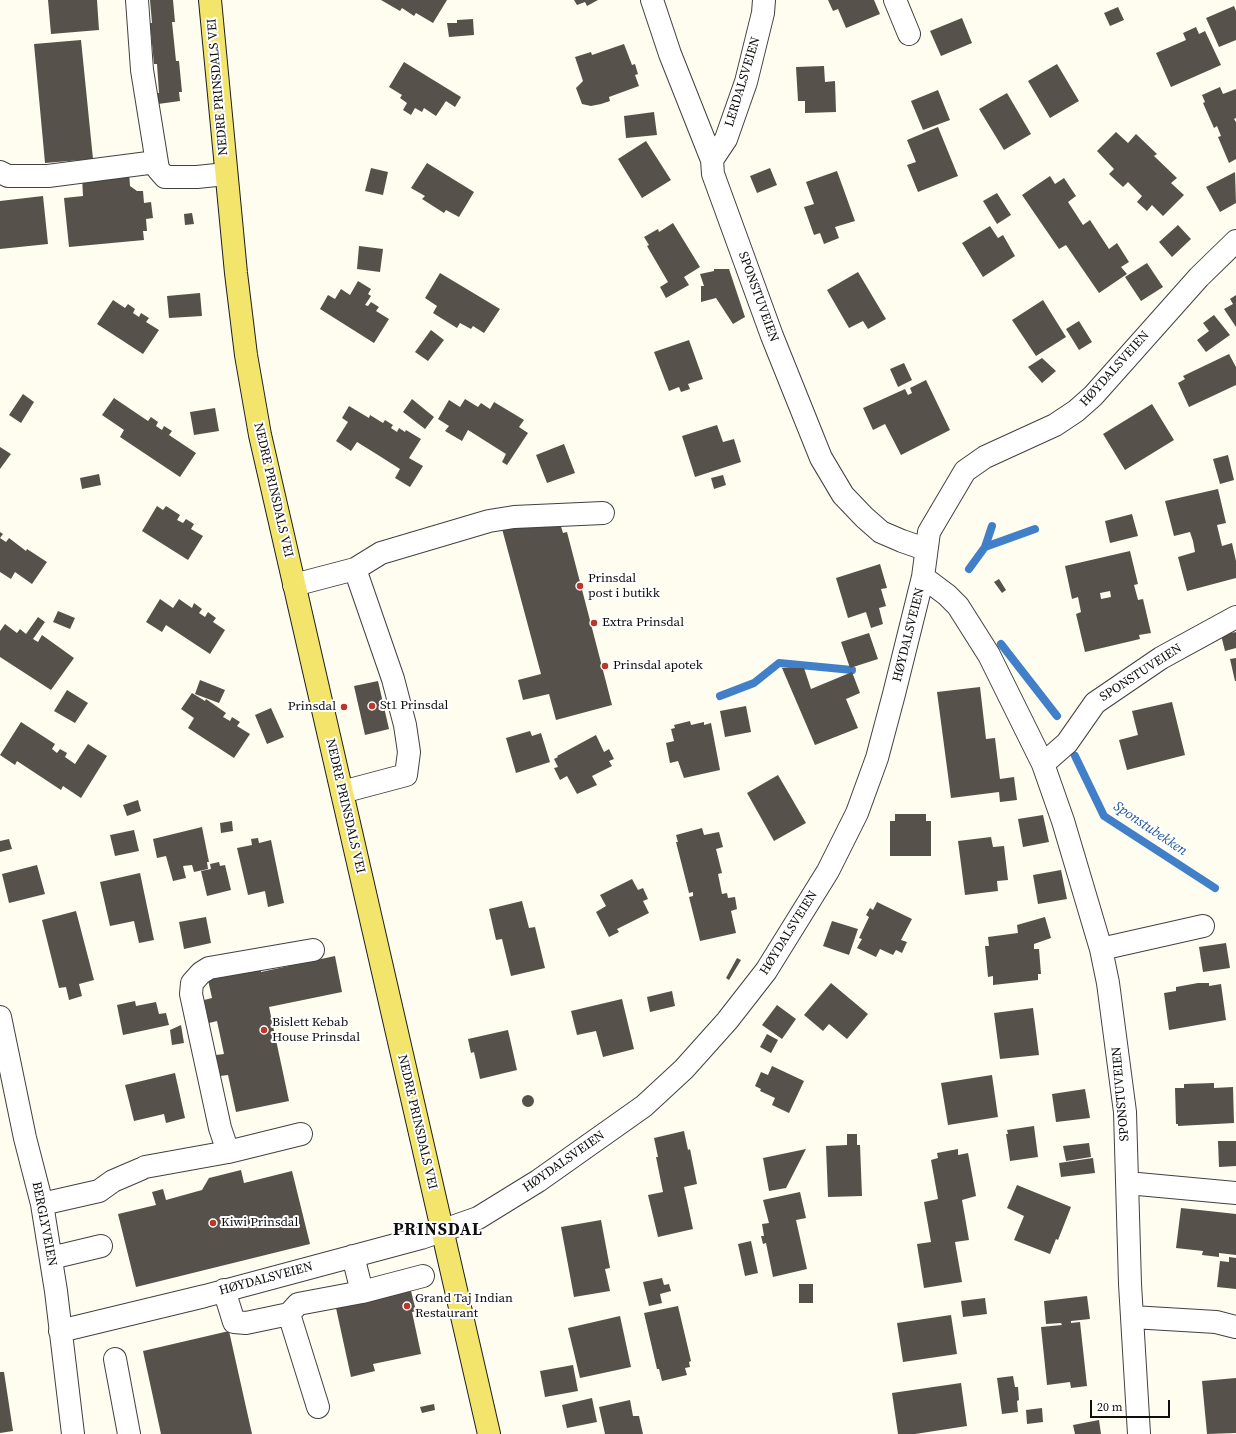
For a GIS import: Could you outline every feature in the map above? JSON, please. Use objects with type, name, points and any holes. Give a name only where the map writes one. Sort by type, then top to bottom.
[{"type":"main road","name":"NEDRE PRINSDALS VEI","points":[[210,0],[241,314],[253,398],[294,585],[489,1434]]},
{"type":"street","name":"NEDRE PRINSDALS VEI","points":[[137,0],[142,70],[158,169],[165,177],[197,177],[226,174]]},
{"type":"street","name":"SPONSTUVEIEN","points":[[652,0],[670,54],[712,160],[713,174],[772,336],[821,458],[832,478],[853,507],[881,532],[925,549]]},
{"type":"street","name":"LERDALSVEIEN","points":[[712,160],[726,139],[746,82],[763,13],[764,0]]},
{"type":"street","points":[[895,0],[909,34]]},
{"type":"street","points":[[0,172],[8,176],[48,176],[156,162]]},
{"type":"street","name":"HØYDALSVEIEN","points":[[60,1331],[291,1273],[442,1231],[478,1218],[527,1188],[644,1106],[684,1069],[727,1021],[766,971],[828,871],[857,813],[877,758],[923,577],[928,532],[965,471],[985,457],[1055,425],[1076,411],[1093,396],[1199,277],[1236,241]]},
{"type":"street","points":[[294,585],[355,569],[381,553],[502,518],[604,513]]},
{"type":"street","points":[[342,792],[406,775],[409,752],[405,726],[393,679],[355,569]]},
{"type":"street","name":"SPONSTUVEIEN","points":[[923,577],[947,595],[958,606],[989,655],[1043,764],[1063,821],[1101,949],[1108,983],[1124,1106],[1138,1434]]},
{"type":"street","name":"SPONSTUVEIEN","points":[[1043,764],[1067,743],[1095,703],[1161,658],[1236,616]]},
{"type":"street","points":[[1101,949],[1203,926]]},
{"type":"street","points":[[228,1152],[220,1128],[191,994],[192,983],[201,972],[209,968],[313,950]]},
{"type":"street","name":"BERGLYVEIEN","points":[[0,1017],[25,1138],[42,1204],[56,1290],[73,1434]]},
{"type":"street","points":[[42,1204],[99,1191],[112,1180],[143,1168],[228,1152],[301,1134]]},
{"type":"street","points":[[1127,1183],[1236,1193]]},
{"type":"street","points":[[51,1258],[101,1246]]},
{"type":"street","points":[[352,1256],[362,1292]]},
{"type":"street","points":[[291,1273],[293,1309],[318,1407]]},
{"type":"street","points":[[224,1290],[234,1322],[246,1323],[293,1309],[423,1276]]},
{"type":"street","points":[[1132,1317],[1216,1322],[1236,1327]]},
{"type":"street","points":[[115,1359],[129,1434]]},
{"type":"building","points":[[48,0],[97,0],[99,30],[51,34]]},
{"type":"building","points":[[150,0],[173,0],[175,22],[172,22],[176,61],[179,61],[182,92],[179,92],[180,101],[158,104],[157,93],[159,93],[157,64],[154,64],[150,23],[152,23]]},
{"type":"building","points":[[381,0],[447,0],[433,23],[416,13],[414,16],[402,8],[400,11]]},
{"type":"building","points":[[574,0],[598,0],[587,6],[585,2],[577,5]]},
{"type":"building","points":[[828,0],[874,0],[880,14],[846,28],[838,9],[833,11]]},
{"type":"building","points":[[1234,6],[1236,11],[1236,40],[1219,47],[1206,18]]},
{"type":"building","points":[[1118,7],[1124,20],[1110,26],[1104,13]]},
{"type":"building","points":[[962,18],[972,43],[941,56],[930,31]]},
{"type":"building","points":[[473,19],[474,35],[449,37],[447,23],[457,23],[457,20]]},
{"type":"building","points":[[1196,27],[1199,34],[1205,31],[1221,65],[1171,87],[1156,53],[1186,40],[1183,33]]},
{"type":"building","points":[[81,40],[93,159],[45,163],[34,44]]},
{"type":"building","points":[[624,44],[632,65],[635,64],[638,74],[635,75],[639,86],[609,97],[610,101],[601,104],[591,106],[582,104],[576,88],[583,81],[575,57],[591,52],[592,55]]},
{"type":"building","points":[[404,62],[461,97],[455,107],[446,101],[436,116],[424,108],[422,112],[415,108],[411,115],[403,110],[407,103],[400,98],[402,95],[389,87]]},
{"type":"building","points":[[1057,64],[1079,101],[1050,118],[1028,81]]},
{"type":"building","points":[[824,66],[825,82],[835,81],[836,112],[805,113],[805,101],[798,101],[796,67]]},
{"type":"building","points":[[1220,87],[1223,94],[1236,89],[1236,118],[1234,119],[1236,122],[1236,159],[1229,163],[1218,137],[1221,136],[1217,126],[1214,128],[1203,103],[1205,102],[1202,95]]},
{"type":"building","points":[[938,90],[950,120],[923,130],[911,101]]},
{"type":"building","points":[[1007,93],[1031,134],[1004,150],[979,109]]},
{"type":"building","points":[[654,112],[657,135],[626,138],[624,116]]},
{"type":"building","points":[[938,127],[958,176],[918,192],[907,165],[916,162],[907,140]]},
{"type":"building","points":[[1116,132],[1128,143],[1136,134],[1157,154],[1154,156],[1177,178],[1171,183],[1184,195],[1163,216],[1152,205],[1147,211],[1137,202],[1142,196],[1128,182],[1123,187],[1109,174],[1114,169],[1097,151]]},
{"type":"building","points":[[646,141],[671,180],[642,198],[618,159]]},
{"type":"building","points":[[427,163],[474,192],[459,217],[446,210],[444,213],[422,199],[425,196],[411,188]]},
{"type":"building","points":[[371,168],[388,172],[383,195],[365,191]]},
{"type":"building","points":[[770,168],[777,185],[757,193],[750,176]]},
{"type":"building","points":[[837,171],[855,221],[835,227],[839,238],[824,244],[820,233],[814,235],[804,207],[814,204],[806,182]]},
{"type":"building","points":[[129,172],[130,186],[137,191],[143,191],[144,203],[151,202],[153,218],[146,219],[147,231],[143,231],[144,240],[69,247],[64,198],[83,196],[82,177]]},
{"type":"building","points":[[1235,172],[1236,203],[1220,212],[1206,187]]},
{"type":"building","points":[[1050,176],[1055,184],[1064,178],[1076,196],[1068,202],[1083,225],[1090,220],[1109,249],[1117,243],[1129,262],[1121,267],[1127,274],[1099,293],[1066,245],[1059,249],[1022,195]]},
{"type":"building","points":[[997,193],[1011,215],[997,224],[983,201]]},
{"type":"building","points":[[43,196],[48,244],[0,249],[0,201]]},
{"type":"building","points":[[192,213],[194,224],[185,225],[184,214]]},
{"type":"building","points":[[673,223],[700,267],[684,277],[689,285],[666,298],[660,287],[668,282],[647,246],[649,245],[644,237],[658,229],[659,232]]},
{"type":"building","points":[[1178,225],[1191,239],[1172,257],[1159,242]]},
{"type":"building","points":[[990,226],[998,238],[1003,235],[1015,256],[983,277],[962,243]]},
{"type":"building","points":[[359,246],[383,249],[380,272],[357,269]]},
{"type":"building","points":[[1147,263],[1163,287],[1141,301],[1125,277]]},
{"type":"building","points":[[714,269],[729,269],[745,317],[733,324],[716,298],[701,302],[701,286],[704,286],[700,274],[714,271]]},
{"type":"building","points":[[858,272],[886,319],[868,329],[863,321],[849,328],[827,290]]},
{"type":"building","points":[[440,273],[500,309],[484,333],[473,326],[471,329],[460,323],[457,328],[433,313],[437,306],[425,298]]},
{"type":"building","points":[[358,281],[371,289],[368,294],[371,296],[365,305],[368,306],[371,302],[379,307],[376,311],[389,319],[374,343],[320,309],[328,295],[335,299],[341,289],[350,295]]},
{"type":"building","points":[[200,293],[202,316],[169,318],[167,296]]},
{"type":"building","points":[[1236,295],[1236,327],[1224,309],[1233,304],[1230,299]]},
{"type":"building","points":[[113,300],[125,308],[128,304],[135,309],[133,313],[139,317],[141,313],[149,318],[146,322],[159,330],[143,354],[97,324]]},
{"type":"building","points":[[1043,300],[1066,337],[1036,356],[1012,320]]},
{"type":"building","points":[[1214,315],[1230,335],[1206,352],[1197,340],[1209,331],[1203,323]]},
{"type":"building","points":[[1079,321],[1092,342],[1079,350],[1066,329]]},
{"type":"building","points":[[431,330],[444,340],[428,361],[415,352]]},
{"type":"building","points":[[689,340],[703,379],[688,384],[690,389],[681,392],[679,387],[669,391],[654,352]]},
{"type":"building","points":[[1229,354],[1236,367],[1236,385],[1189,407],[1178,383],[1185,379],[1183,376]]},
{"type":"building","points":[[1042,358],[1056,371],[1042,383],[1028,367]]},
{"type":"building","points":[[904,363],[912,380],[898,387],[890,369]]},
{"type":"building","points":[[926,380],[950,430],[901,455],[885,424],[873,430],[863,408],[905,389],[908,395],[912,393],[910,388]]},
{"type":"building","points":[[23,394],[34,402],[21,423],[9,415]]},
{"type":"building","points":[[114,398],[148,421],[151,417],[158,422],[156,426],[162,430],[164,426],[172,431],[169,435],[196,453],[180,477],[120,437],[124,430],[102,415]]},
{"type":"building","points":[[412,399],[434,417],[425,429],[403,412]]},
{"type":"building","points":[[465,399],[478,407],[481,403],[490,409],[494,402],[524,420],[519,427],[528,433],[507,465],[502,462],[506,454],[468,430],[462,441],[445,431],[449,426],[438,419],[449,400],[460,407]]},
{"type":"building","points":[[1152,404],[1174,440],[1125,470],[1103,434]]},
{"type":"building","points":[[349,406],[369,418],[370,415],[383,423],[385,420],[393,425],[391,428],[397,432],[399,428],[405,432],[406,430],[421,439],[409,458],[423,466],[410,487],[395,478],[400,469],[378,455],[357,442],[351,451],[336,441],[348,422],[342,418]]},
{"type":"building","points":[[215,408],[219,431],[194,435],[190,412]]},
{"type":"building","points":[[717,425],[723,442],[734,439],[741,462],[695,477],[682,436]]},
{"type":"building","points":[[564,444],[575,473],[547,483],[536,455]]},
{"type":"building","points":[[0,447],[11,454],[0,469]]},
{"type":"building","points":[[1228,455],[1234,480],[1220,484],[1213,459]]},
{"type":"building","points":[[99,474],[101,485],[82,489],[80,478]]},
{"type":"building","points":[[723,475],[726,485],[714,489],[711,478]]},
{"type":"building","points":[[1218,489],[1226,523],[1217,525],[1222,546],[1232,543],[1236,561],[1236,578],[1187,591],[1178,557],[1195,552],[1193,541],[1190,532],[1174,536],[1165,501]]},
{"type":"building","points":[[157,506],[163,510],[166,506],[180,515],[177,520],[183,523],[186,519],[194,524],[191,529],[203,536],[188,560],[142,531]]},
{"type":"building","points":[[1132,514],[1138,536],[1110,543],[1105,521]]},
{"type":"building","points":[[559,520],[563,533],[567,532],[612,705],[556,720],[549,694],[523,700],[518,680],[541,674],[501,525]]},
{"type":"building","points":[[0,538],[6,542],[9,538],[26,551],[27,549],[47,562],[32,584],[15,572],[11,579],[0,572]]},
{"type":"building","points":[[1130,551],[1138,584],[1134,585],[1138,600],[1143,599],[1151,633],[1139,635],[1140,639],[1085,652],[1076,614],[1081,612],[1078,597],[1072,599],[1065,566]],"holes":[[[1110,591],[1111,597],[1101,599],[1100,593]]]},
{"type":"building","points":[[880,564],[887,588],[881,589],[886,606],[879,608],[883,624],[871,628],[866,612],[848,618],[836,578]]},
{"type":"building","points":[[999,579],[1006,590],[1002,593],[994,582]]},
{"type":"building","points":[[160,599],[173,608],[179,599],[192,608],[194,603],[202,609],[199,613],[205,617],[208,612],[216,618],[213,622],[225,630],[210,654],[166,625],[162,632],[146,622]]},
{"type":"building","points":[[58,611],[75,618],[70,629],[53,622]]},
{"type":"building","points":[[38,617],[45,622],[33,639],[38,642],[42,635],[74,658],[51,690],[0,657],[0,631],[5,624],[17,633],[20,629],[26,634]]},
{"type":"building","points":[[1236,632],[1236,648],[1225,651],[1221,635]]},
{"type":"building","points":[[869,633],[878,659],[850,668],[841,642]]},
{"type":"building","points":[[1236,658],[1236,681],[1235,681],[1230,659]]},
{"type":"building","points":[[782,668],[804,668],[811,689],[852,672],[860,693],[846,699],[858,728],[815,745]]},
{"type":"building","points":[[200,680],[225,690],[219,703],[195,694]]},
{"type":"building","points":[[378,681],[389,729],[365,735],[354,686]]},
{"type":"building","points":[[980,687],[986,739],[995,738],[1000,779],[1014,777],[1017,800],[1000,802],[999,792],[951,798],[937,692]]},
{"type":"building","points":[[67,690],[88,703],[75,723],[54,711]]},
{"type":"building","points":[[192,693],[205,701],[206,699],[226,713],[223,717],[230,721],[232,717],[240,722],[237,726],[250,734],[234,758],[188,728],[194,718],[181,709]]},
{"type":"building","points":[[1172,702],[1185,755],[1127,770],[1119,740],[1138,735],[1132,711]]},
{"type":"building","points":[[746,706],[751,732],[725,737],[720,711]]},
{"type":"building","points":[[271,708],[284,737],[267,744],[255,715]]},
{"type":"building","points":[[690,721],[691,725],[704,722],[704,725],[711,723],[720,770],[684,778],[678,761],[670,763],[666,743],[674,741],[671,729],[675,728],[674,725]]},
{"type":"building","points":[[21,722],[55,744],[52,749],[57,753],[60,749],[67,753],[65,757],[75,764],[88,744],[107,756],[81,798],[63,786],[61,790],[17,761],[15,765],[0,755]]},
{"type":"building","points":[[530,731],[532,736],[541,733],[550,762],[516,773],[506,738]]},
{"type":"building","points":[[596,735],[604,752],[609,749],[614,759],[609,761],[612,766],[592,776],[597,785],[577,794],[567,776],[560,780],[554,768],[558,767],[554,759]]},
{"type":"building","points":[[778,775],[806,823],[774,841],[747,793]]},
{"type":"building","points":[[138,800],[141,811],[127,816],[123,805]]},
{"type":"building","points":[[895,814],[926,814],[926,821],[931,821],[931,856],[890,856],[890,821],[895,821]]},
{"type":"building","points":[[1043,815],[1049,842],[1023,847],[1018,819]]},
{"type":"building","points":[[232,821],[233,831],[221,833],[220,823]]},
{"type":"building","points":[[202,827],[209,862],[207,862],[208,869],[194,872],[192,865],[183,866],[186,878],[173,881],[166,856],[157,858],[153,839]]},
{"type":"building","points":[[702,828],[704,835],[719,832],[723,847],[716,849],[722,873],[718,874],[722,894],[727,893],[728,898],[735,897],[737,909],[731,911],[736,933],[700,941],[689,897],[693,896],[693,892],[689,893],[676,842],[678,842],[676,835]]},
{"type":"building","points":[[134,830],[139,851],[115,856],[110,835]]},
{"type":"building","points":[[991,837],[993,847],[1004,846],[1008,880],[997,881],[998,891],[965,895],[958,841]]},
{"type":"building","points":[[258,838],[259,843],[271,840],[284,903],[268,907],[265,891],[248,895],[237,848],[252,845],[251,839]]},
{"type":"building","points":[[9,839],[12,849],[0,852],[0,841]]},
{"type":"building","points":[[219,862],[220,866],[225,865],[231,890],[207,896],[201,871],[211,869],[210,864]]},
{"type":"building","points":[[37,865],[45,894],[9,903],[2,874]]},
{"type":"building","points":[[1061,870],[1067,899],[1038,904],[1033,875]]},
{"type":"building","points":[[140,873],[154,940],[139,943],[134,921],[110,926],[100,882]]},
{"type":"building","points":[[632,879],[638,890],[643,888],[648,899],[643,901],[649,913],[617,929],[619,932],[609,937],[596,912],[606,906],[600,895]]},
{"type":"building","points":[[522,901],[529,928],[535,927],[545,968],[511,976],[502,939],[496,940],[489,909]]},
{"type":"building","points":[[877,902],[912,919],[901,940],[907,942],[902,953],[896,950],[893,955],[880,949],[876,957],[857,948],[862,939],[859,938],[869,917],[866,915],[870,908],[873,910]]},
{"type":"building","points":[[76,911],[94,980],[79,984],[82,996],[69,1000],[66,987],[59,988],[42,920]]},
{"type":"building","points":[[206,917],[211,943],[184,949],[179,922]]},
{"type":"building","points":[[1045,917],[1051,938],[1034,944],[1034,949],[1039,949],[1041,974],[1038,974],[1038,980],[993,985],[993,976],[988,977],[985,946],[989,946],[988,937],[1018,933],[1017,925]]},
{"type":"building","points":[[832,921],[858,929],[849,955],[823,946]]},
{"type":"building","points":[[1226,943],[1230,968],[1203,972],[1199,947]]},
{"type":"building","points":[[335,956],[342,992],[269,1007],[289,1101],[236,1112],[228,1075],[220,1076],[216,1055],[224,1054],[217,1021],[209,1023],[204,1000],[212,998],[208,980],[261,969],[261,972]]},
{"type":"building","points":[[737,958],[741,960],[729,980],[726,978]]},
{"type":"building","points":[[831,983],[868,1014],[847,1039],[829,1024],[823,1031],[804,1015]]},
{"type":"building","points":[[1198,983],[1209,983],[1209,986],[1221,984],[1226,1020],[1169,1030],[1164,993],[1176,991],[1176,987]]},
{"type":"building","points":[[672,991],[675,1006],[650,1012],[647,997]]},
{"type":"building","points":[[622,999],[634,1049],[603,1057],[596,1031],[577,1035],[571,1011]]},
{"type":"building","points":[[135,1001],[136,1006],[156,1002],[159,1014],[166,1013],[169,1025],[123,1035],[117,1005]]},
{"type":"building","points":[[777,1005],[796,1019],[782,1039],[762,1025]]},
{"type":"building","points":[[1033,1008],[1039,1055],[1000,1059],[994,1013]]},
{"type":"building","points":[[181,1025],[184,1043],[172,1045],[170,1030]]},
{"type":"building","points":[[508,1030],[517,1070],[480,1079],[474,1052],[471,1053],[468,1039]]},
{"type":"building","points":[[767,1034],[778,1040],[771,1053],[760,1047]]},
{"type":"building","points":[[772,1066],[804,1081],[789,1113],[772,1105],[775,1098],[760,1091],[761,1089],[755,1086],[761,1072],[768,1075]]},
{"type":"building","points":[[175,1073],[185,1118],[166,1123],[164,1114],[134,1121],[125,1085]]},
{"type":"building","points":[[992,1075],[998,1117],[948,1125],[941,1083]]},
{"type":"building","points":[[1214,1083],[1214,1088],[1233,1087],[1234,1123],[1178,1126],[1178,1124],[1176,1124],[1175,1088],[1184,1088],[1184,1084]]},
{"type":"building","points":[[1085,1089],[1090,1118],[1056,1122],[1052,1094]]},
{"type":"building","points":[[530,1095],[533,1096],[533,1106],[526,1107],[523,1106],[522,1099],[523,1096]]},
{"type":"building","points":[[1034,1126],[1038,1157],[1010,1161],[1006,1134],[1008,1134],[1007,1130]]},
{"type":"building","points":[[684,1131],[688,1150],[690,1149],[697,1184],[684,1187],[693,1229],[658,1237],[648,1195],[663,1192],[654,1138]]},
{"type":"building","points":[[847,1134],[857,1134],[857,1145],[860,1145],[862,1196],[828,1197],[826,1146],[847,1145]]},
{"type":"building","points":[[1218,1141],[1236,1141],[1236,1166],[1219,1167]]},
{"type":"building","points":[[1089,1143],[1091,1157],[1066,1161],[1063,1146]]},
{"type":"building","points":[[806,1149],[786,1188],[769,1191],[763,1158]]},
{"type":"building","points":[[958,1149],[958,1155],[968,1153],[976,1196],[962,1200],[969,1240],[955,1242],[962,1282],[924,1288],[917,1244],[931,1242],[924,1202],[938,1199],[931,1160],[938,1158],[937,1153]]},
{"type":"building","points":[[1093,1158],[1095,1173],[1061,1177],[1059,1163]]},
{"type":"building","points":[[241,1170],[244,1183],[292,1171],[310,1244],[136,1287],[118,1214],[156,1205],[152,1192],[163,1189],[166,1200],[202,1190],[209,1178]]},
{"type":"building","points":[[1017,1185],[1071,1207],[1058,1240],[1056,1239],[1050,1254],[1014,1240],[1024,1216],[1007,1208]]},
{"type":"building","points":[[800,1192],[806,1218],[796,1220],[807,1269],[773,1277],[766,1243],[763,1244],[761,1236],[764,1236],[762,1224],[769,1223],[763,1200]]},
{"type":"building","points":[[1181,1208],[1236,1214],[1236,1255],[1219,1253],[1219,1257],[1202,1255],[1203,1251],[1176,1248]]},
{"type":"building","points":[[601,1220],[610,1268],[605,1269],[610,1291],[574,1297],[561,1227]]},
{"type":"building","points":[[751,1241],[758,1273],[745,1276],[738,1244]]},
{"type":"building","points":[[1229,1257],[1236,1258],[1236,1289],[1217,1287],[1220,1261],[1229,1262]]},
{"type":"building","points":[[662,1278],[664,1285],[669,1284],[671,1291],[660,1294],[662,1303],[649,1306],[643,1282]]},
{"type":"building","points":[[799,1284],[813,1284],[813,1303],[799,1303]]},
{"type":"building","points":[[411,1291],[416,1311],[412,1312],[421,1354],[373,1364],[375,1371],[351,1377],[336,1308]]},
{"type":"building","points":[[1087,1296],[1090,1319],[1071,1321],[1071,1323],[1080,1322],[1087,1386],[1071,1388],[1070,1382],[1047,1385],[1041,1327],[1062,1325],[1061,1323],[1046,1324],[1044,1301]]},
{"type":"building","points":[[985,1298],[987,1314],[963,1317],[961,1301]]},
{"type":"building","points":[[678,1306],[691,1361],[689,1362],[690,1367],[685,1368],[687,1375],[662,1381],[659,1369],[657,1369],[644,1313]]},
{"type":"building","points":[[951,1315],[957,1354],[903,1362],[897,1323]]},
{"type":"building","points":[[620,1316],[631,1367],[580,1378],[568,1328]]},
{"type":"building","points":[[229,1331],[252,1434],[161,1434],[143,1351]]},
{"type":"building","points":[[573,1365],[578,1391],[545,1397],[540,1371]]},
{"type":"building","points":[[0,1372],[4,1372],[13,1431],[0,1433]]},
{"type":"building","points":[[1013,1376],[1015,1387],[1018,1387],[1018,1412],[1002,1414],[997,1378]]},
{"type":"building","points":[[1236,1378],[1236,1433],[1207,1434],[1202,1381]]},
{"type":"building","points":[[961,1383],[967,1426],[915,1434],[898,1434],[892,1393]]},
{"type":"building","points":[[592,1398],[597,1422],[567,1428],[562,1405]]},
{"type":"building","points":[[630,1400],[633,1416],[639,1416],[643,1434],[605,1434],[599,1407]]},
{"type":"building","points":[[434,1404],[435,1410],[422,1413],[420,1407]]},
{"type":"building","points":[[1042,1408],[1043,1422],[1027,1424],[1026,1410]]},
{"type":"building","points":[[1099,1420],[1101,1434],[1075,1434],[1073,1425]]},
{"type":"waterway","points":[[985,547],[992,526]]},
{"type":"waterway","points":[[969,569],[985,547],[1035,529]]},
{"type":"waterway","name":"Sponstubekken","points":[[1001,644],[1057,716]]},
{"type":"waterway","name":"Sponstubekken","points":[[720,696],[754,683],[779,663],[852,670]]},
{"type":"waterway","name":"Sponstubekken","points":[[1075,756],[1104,816],[1215,888]]},
{"type":"place","name":"Prinsdal post i butikk","points":[[580,586]]},
{"type":"place","name":"Extra Prinsdal","points":[[594,623]]},
{"type":"place","name":"Prinsdal apotek","points":[[605,666]]},
{"type":"place","name":"St1 Prinsdal","points":[[372,706]]},
{"type":"place","name":"Prinsdal","points":[[344,707]]},
{"type":"place","name":"Bislett Kebab House Prinsdal","points":[[264,1030]]},
{"type":"place","name":"Kiwi Prinsdal","points":[[213,1223]]},
{"type":"place","name":"Grand Taj Indian Restaurant","points":[[407,1306]]},
{"type":"district","name":"PRINSDAL","points":[[438,1231]]}]
